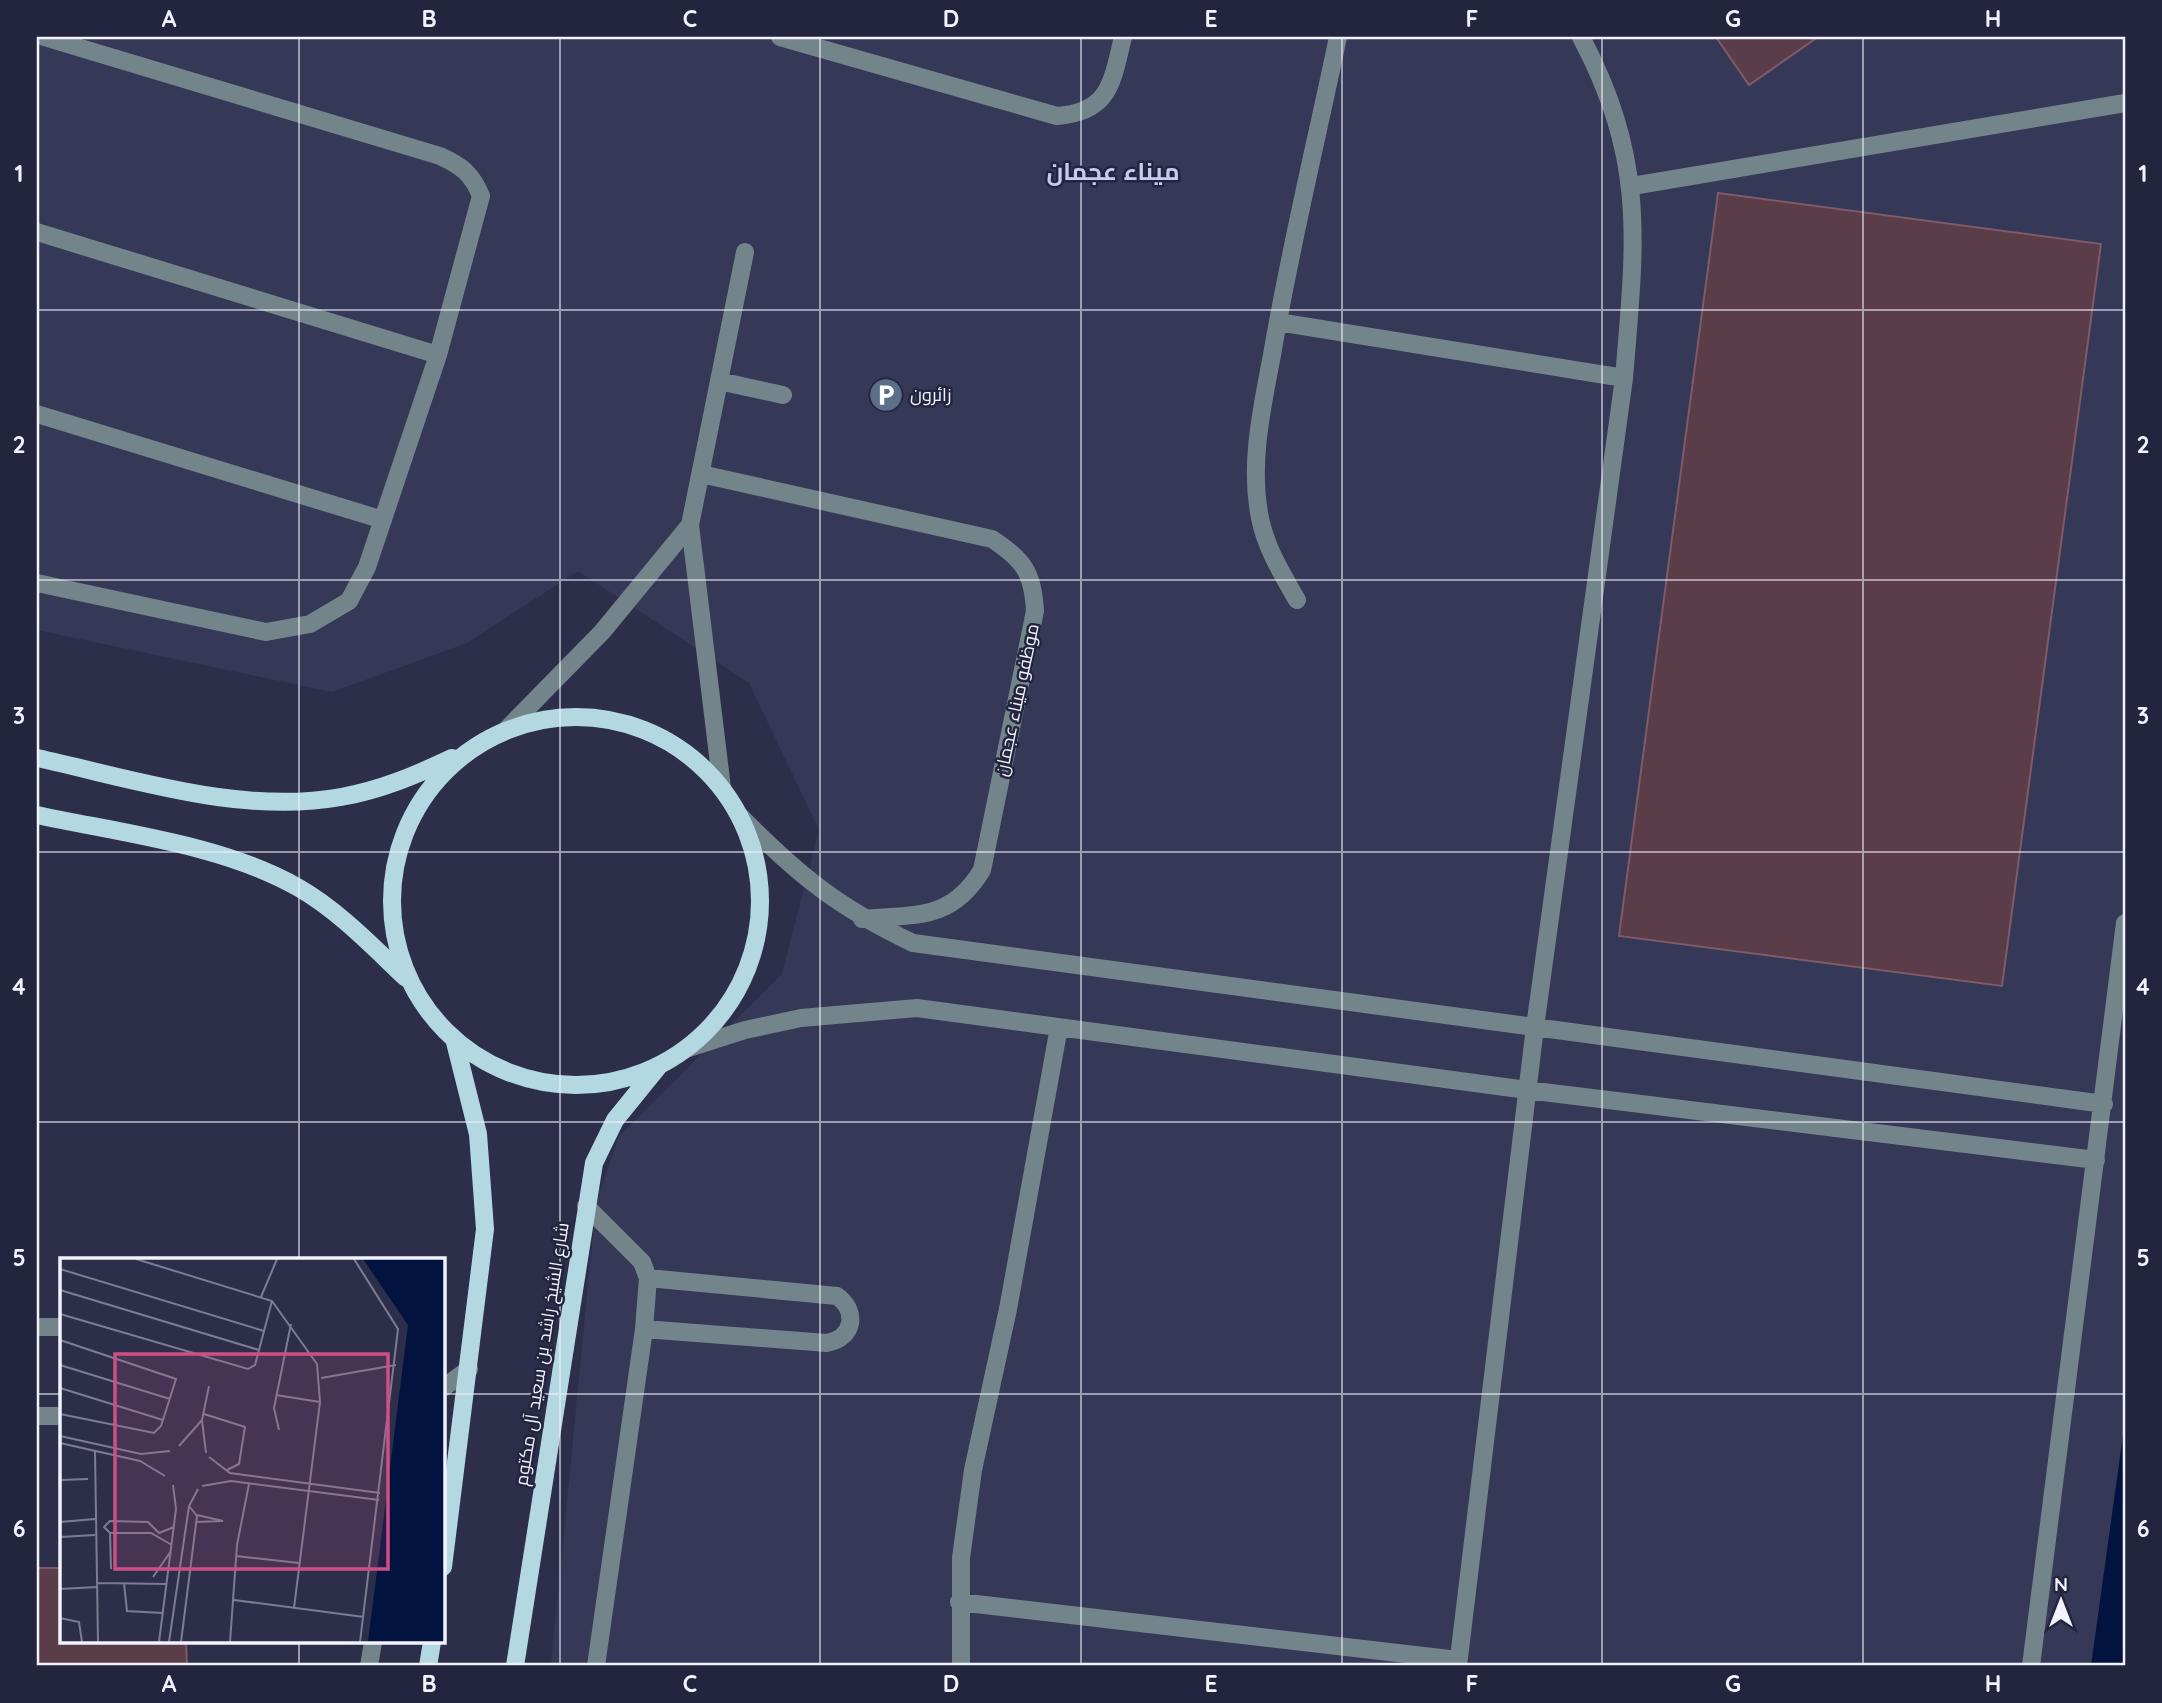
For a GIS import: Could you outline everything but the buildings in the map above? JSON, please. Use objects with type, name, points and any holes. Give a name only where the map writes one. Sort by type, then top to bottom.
[{"type":"main road","points":[[37,758],[204,794],[272,802],[340,797],[406,780],[505,731],[552,718],[599,718],[645,731],[687,754],[722,788],[741,817],[760,878],[761,910],[757,941],[747,972],[732,1000],[712,1026],[689,1048],[658,1067],[589,1086],[517,1077],[455,1042],[428,1013],[407,979],[392,930],[391,880],[404,830],[431,786],[467,751]]},
{"type":"main road","points":[[37,815],[196,850],[253,868],[300,888],[352,928],[407,979]]},
{"type":"main road","points":[[444,1547],[446,1513],[469,1369],[485,1229],[484,1182],[478,1134],[455,1042]]},
{"type":"main road","name":"شارع الشيخ راشد بن سعيد آل مكتوم","points":[[515,1666],[594,1163],[615,1120],[658,1067]]},
{"type":"main road","points":[[428,1666],[432,1644]]},
{"type":"lane","points":[[37,583],[266,632],[310,624],[349,601],[367,567],[438,355],[481,196],[474,179],[461,166],[440,156],[44,37]]},
{"type":"lane","points":[[780,37],[1057,116],[1081,114],[1099,103],[1111,85],[1124,37]]},
{"type":"lane","points":[[1297,600],[1275,561],[1260,519],[1255,475],[1258,431],[1278,321],[1338,37]]},
{"type":"lane","points":[[959,1602],[1458,1663],[1535,1027],[1625,379],[1635,233],[1632,186],[1621,132],[1601,75],[1581,37]]},
{"type":"lane","points":[[1632,186],[2125,103]]},
{"type":"lane","points":[[37,232],[438,355]]},
{"type":"lane","points":[[722,788],[690,525],[745,253]]},
{"type":"lane","points":[[1278,321],[1625,379]]},
{"type":"lane","points":[[719,381],[783,395]]},
{"type":"lane","points":[[37,414],[383,520]]},
{"type":"lane","name":"موظفو ميناء عجمان","points":[[701,474],[992,539],[1014,553],[1033,581],[1035,611],[982,870],[960,900],[942,909],[862,919]]},
{"type":"lane","points":[[505,731],[602,632],[690,525]]},
{"type":"lane","points":[[741,817],[779,856],[820,890],[862,919],[914,943],[2104,1104]]},
{"type":"lane","points":[[2031,1666],[2125,923]]},
{"type":"lane","points":[[689,1048],[745,1030],[802,1018],[917,1008],[1527,1090],[2096,1160]]},
{"type":"lane","points":[[961,1666],[959,1602],[973,1470],[1008,1309],[1059,1027]]},
{"type":"lane","points":[[586,1206],[642,1262],[648,1278],[644,1329],[596,1666]]},
{"type":"lane","points":[[644,1329],[827,1343],[838,1341],[847,1334],[851,1323],[846,1302],[836,1296],[648,1278]]},
{"type":"lane","points":[[37,1327],[60,1327]]},
{"type":"lane","points":[[444,1387],[469,1369]]},
{"type":"lane","points":[[37,1416],[60,1416]]},
{"type":"lane","points":[[369,1666],[373,1644]]},
{"type":"shaded area","points":[[37,37],[2125,37],[2125,1421],[2091,1666],[551,1666],[596,1203],[619,1136],[782,974],[819,830],[749,683],[578,571],[467,643],[332,692],[37,630]]},
{"type":"shaded area","points":[[2125,1421],[2125,1666],[2091,1666]]},
{"type":"place","name":"زائرون","points":[[886,395]]},
{"type":"district","name":"ميناء عجمان","points":[[1113,172]]}]
